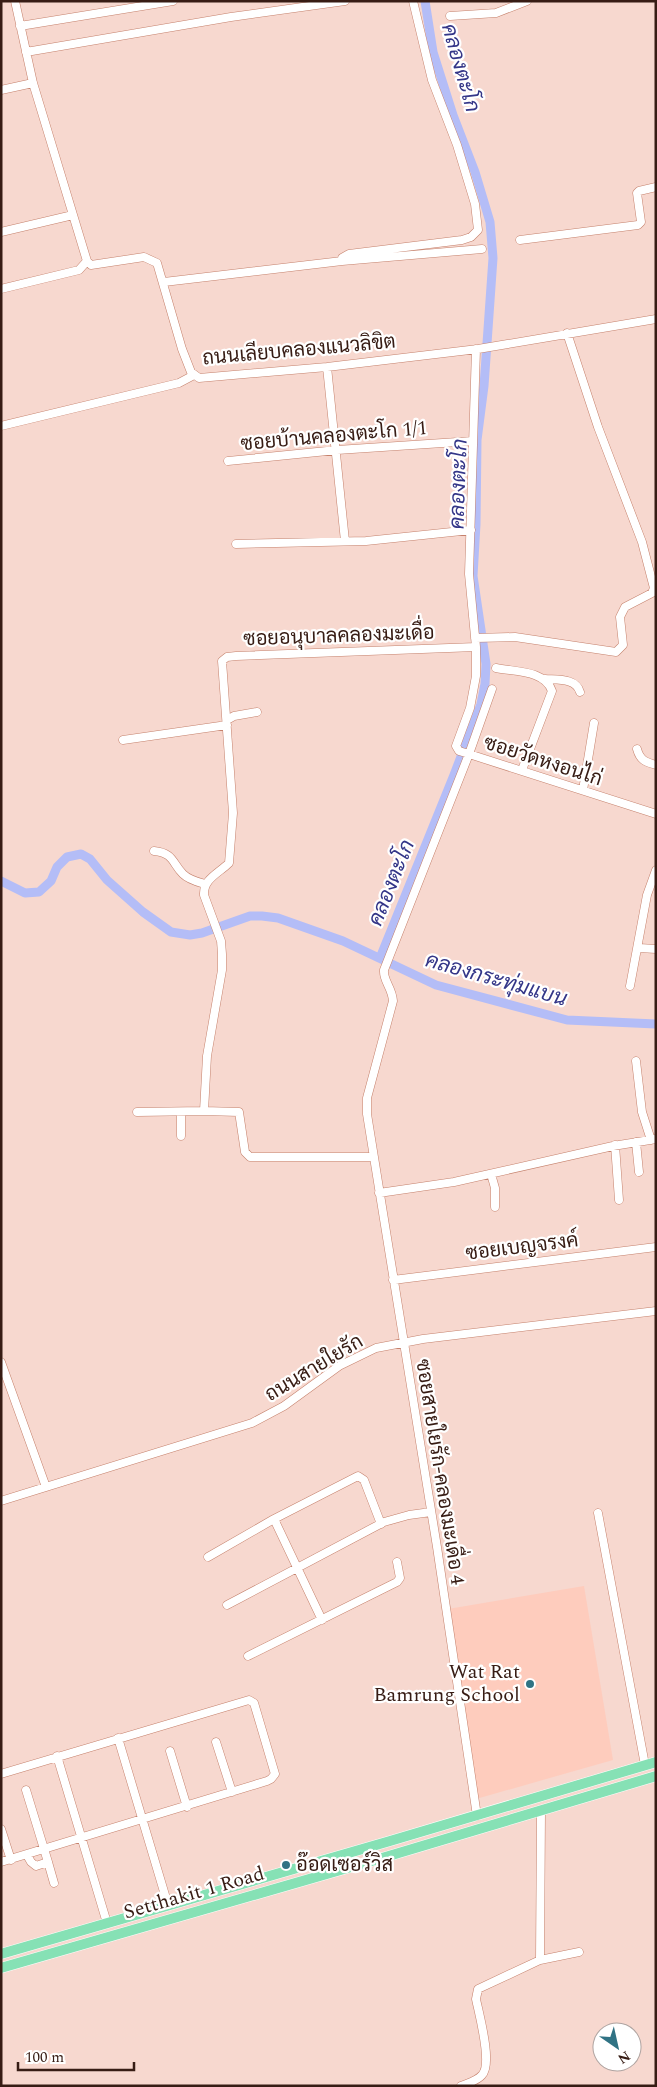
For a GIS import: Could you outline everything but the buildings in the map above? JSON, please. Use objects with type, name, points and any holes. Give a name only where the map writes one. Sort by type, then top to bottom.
[{"type":"main road","name":"Setthakit 1 Road","points":[[2,1953],[378,1845],[656,1762]]},
{"type":"main road","name":"Setthakit 1 Road","points":[[1,1968],[382,1858],[656,1776]]},
{"type":"main road","points":[[378,1845],[382,1858]]},
{"type":"street","points":[[1,289],[79,270],[87,261],[33,83],[15,1]]},
{"type":"street","points":[[20,26],[173,1]]},
{"type":"street","points":[[26,52],[231,16],[345,1]]},
{"type":"street","points":[[342,261],[342,258],[350,254],[462,240],[471,237],[478,230],[475,204],[457,145],[432,80],[413,1]]},
{"type":"street","points":[[450,16],[496,13],[527,1]]},
{"type":"street","points":[[1,90],[33,83]]},
{"type":"street","points":[[520,240],[638,225],[641,222],[637,193],[656,187]]},
{"type":"street","points":[[1,232],[73,215]]},
{"type":"street","points":[[164,282],[342,261],[482,249]]},
{"type":"street","name":"ถนนเลียบคลองแนวลิขิต","points":[[87,261],[91,266],[144,257],[152,259],[157,263],[182,349],[194,375],[199,378],[327,367],[493,347],[656,319]]},
{"type":"street","points":[[476,638],[487,636],[515,637],[616,652],[624,645],[620,617],[625,607],[652,592],[654,588],[642,542],[598,427],[567,333]]},
{"type":"street","points":[[477,349],[469,574],[476,638],[476,676],[470,708],[456,746],[458,751],[468,754],[492,689]]},
{"type":"street","points":[[327,367],[345,541]]},
{"type":"street","points":[[1,426],[179,383],[194,375]]},
{"type":"street","name":"ซอยบ้านคลองตะโก 1/1","points":[[228,461],[337,450],[473,442]]},
{"type":"street","points":[[236,544],[366,541],[471,530]]},
{"type":"street","name":"ซอยอนุบาลคลองมะเดื่อ","points":[[205,884],[228,863],[231,849],[233,813],[221,666],[227,657],[476,647]]},
{"type":"street","points":[[496,668],[545,679],[574,682],[580,692]]},
{"type":"street","points":[[522,770],[552,691],[545,679]]},
{"type":"street","points":[[123,740],[227,722],[234,716],[257,712]]},
{"type":"street","points":[[583,790],[594,723]]},
{"type":"street","points":[[637,749],[644,762],[656,765]]},
{"type":"street","name":"ซอยวัดหงอนไก่","points":[[384,970],[468,754],[656,814]]},
{"type":"street","points":[[154,851],[163,852],[173,858],[183,874],[205,884],[204,895],[221,941],[222,970],[207,1056],[204,1111]]},
{"type":"street","points":[[630,986],[639,948],[647,895],[656,870]]},
{"type":"street","points":[[639,948],[656,948]]},
{"type":"street","name":"ซอยสายใยรัก-คลองมะเดื่อ 4","points":[[384,970],[383,976],[392,989],[392,1001],[368,1098],[367,1114],[446,1606],[477,1816]]},
{"type":"street","points":[[379,1193],[491,1174],[615,1145],[653,1139],[642,1112],[636,1061]]},
{"type":"street","points":[[137,1112],[239,1112],[245,1152],[250,1156],[373,1157]]},
{"type":"street","points":[[181,1112],[181,1136]]},
{"type":"street","points":[[636,1142],[639,1172]]},
{"type":"street","points":[[615,1145],[619,1200]]},
{"type":"street","points":[[491,1174],[495,1188],[495,1207]]},
{"type":"street","name":"ซอยเบญจรงค์","points":[[393,1280],[656,1247]]},
{"type":"street","name":"ถนนสายใยรัก","points":[[1,1501],[252,1423],[284,1406],[339,1366],[376,1348],[423,1339],[656,1311]]},
{"type":"street","points":[[1,1362],[46,1488]]},
{"type":"street","points":[[208,1557],[274,1519],[358,1476],[364,1480],[381,1524]]},
{"type":"street","points":[[227,1605],[381,1524],[409,1515],[431,1512]]},
{"type":"street","points":[[598,1513],[645,1765]]},
{"type":"street","points":[[274,1519],[299,1567],[322,1620]]},
{"type":"street","points":[[248,1656],[397,1582],[400,1578],[397,1562]]},
{"type":"street","points":[[1,1774],[252,1700],[269,1749],[275,1774],[271,1779],[187,1807],[1,1862]]},
{"type":"street","points":[[118,1738],[168,1905]]},
{"type":"street","points":[[216,1742],[232,1792]]},
{"type":"street","points":[[170,1751],[187,1807]]},
{"type":"street","points":[[57,1756],[107,1923]]},
{"type":"street","points":[[26,1790],[54,1883]]},
{"type":"street","points":[[540,1960],[541,1810]]},
{"type":"street","points":[[1,1829],[11,1860]]},
{"type":"street","points":[[27,1855],[30,1862],[36,1866],[48,1862]]},
{"type":"street","points":[[461,2086],[482,2076],[486,2067],[487,2056],[476,1999],[478,1989],[540,1960],[579,1952]]},
{"type":"shaded area","name":"Wat Rat Bamrung School","points":[[584,1586],[613,1760],[476,1799],[448,1609]]},
{"type":"waterway","name":"คลองตะโก","points":[[380,958],[481,704],[486,664],[473,576],[477,440],[484,386],[493,258],[490,222],[475,172],[453,115],[433,52],[425,1]]},
{"type":"waterway","name":"คลองกระทุ่มแบน","points":[[1,881],[25,893],[39,892],[51,881],[57,867],[67,857],[81,854],[90,859],[107,880],[143,912],[171,932],[190,935],[202,933],[250,916],[278,918],[343,941],[436,985],[567,1020],[656,1024]]},
{"type":"place","name":"Wat Rat Bamrung School","points":[[530,1684]]},
{"type":"place","name":"อ๊อดเซอร์วิส","points":[[286,1865]]}]
